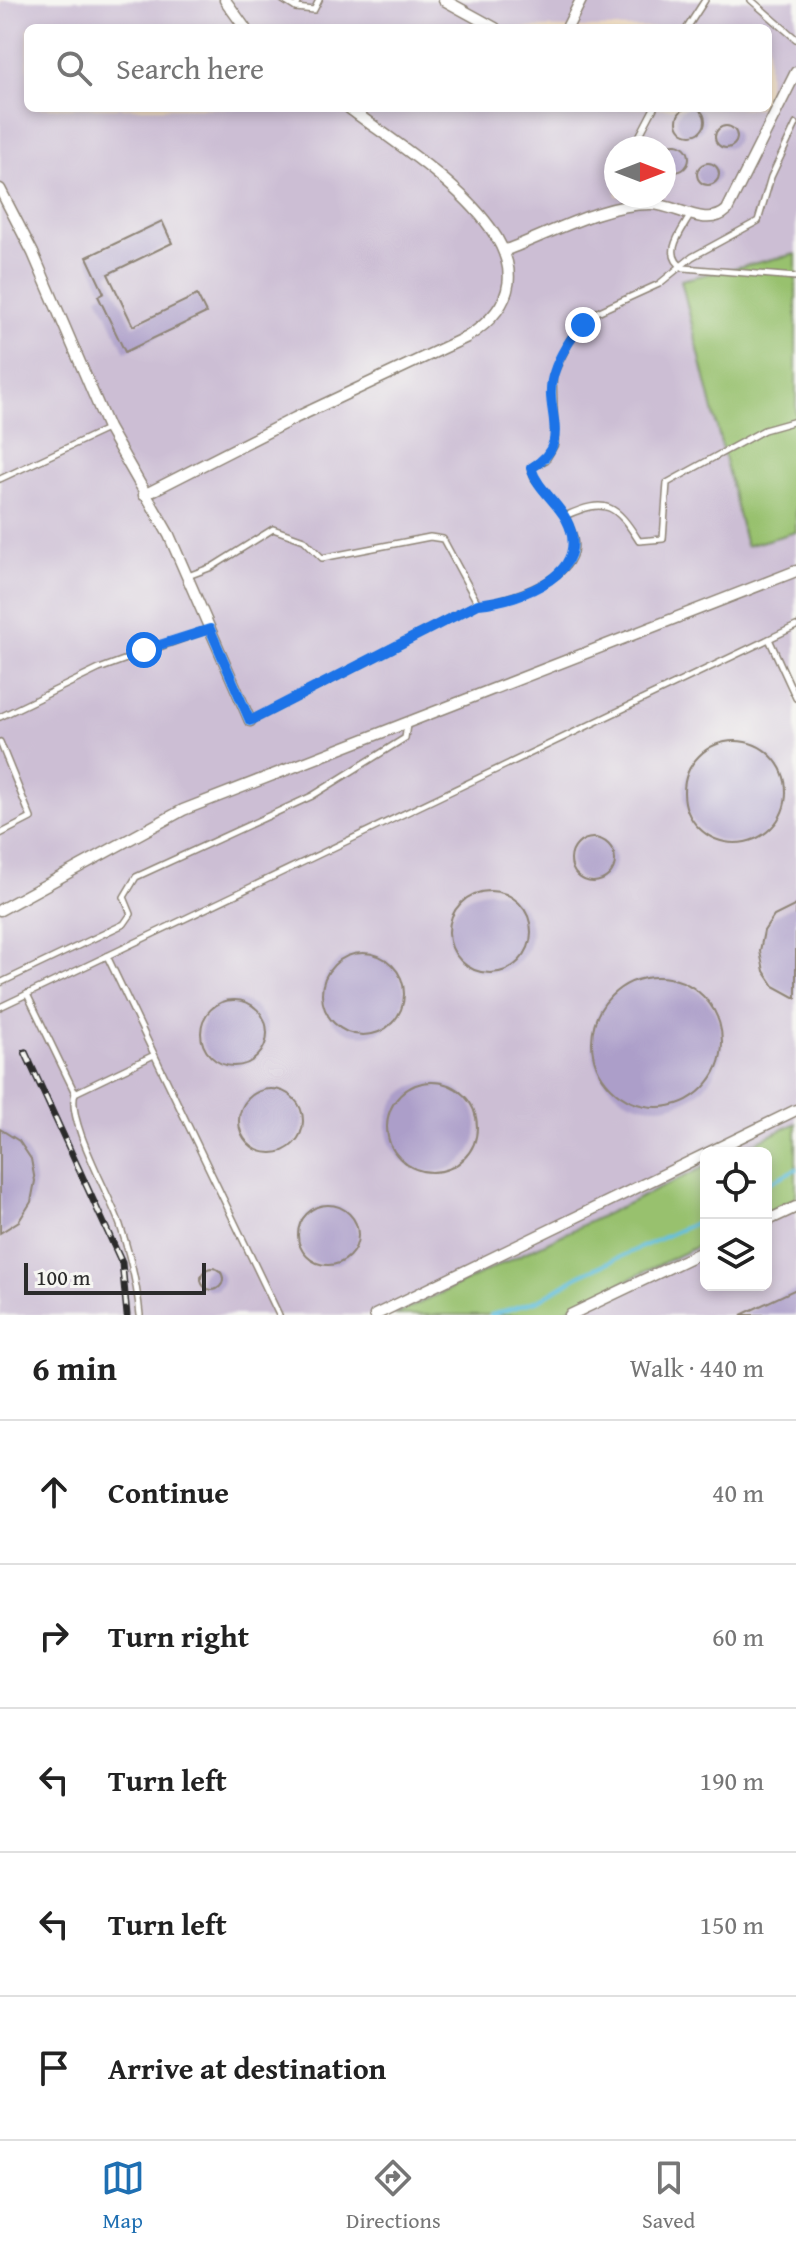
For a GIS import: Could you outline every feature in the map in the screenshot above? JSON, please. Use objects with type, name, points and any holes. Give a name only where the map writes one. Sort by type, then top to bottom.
[{"type":"street","points":[[225,0],[242,24]]},
{"type":"street","points":[[444,0],[488,24]]},
{"type":"street","points":[[569,24],[581,0]]},
{"type":"street","points":[[670,208],[712,218],[727,210],[796,72]]},
{"type":"street","points":[[144,495],[481,328],[502,301],[507,276],[506,250],[486,218],[354,112]]},
{"type":"street","points":[[0,189],[33,253],[108,428],[169,535],[250,721]]},
{"type":"street","points":[[506,250],[608,208]]},
{"type":"street","points":[[0,910],[183,810],[796,571]]},
{"type":"street","points":[[375,1315],[796,1110]]},
{"type":"street","points":[[770,1219],[796,1207]]},
{"type":"street","points":[[570,1315],[700,1253]]},
{"type":"lane","points":[[283,0],[296,8],[314,10],[319,0]]},
{"type":"lane","points":[[296,8],[299,0]]},
{"type":"lane","points":[[690,24],[705,0]]},
{"type":"lane","points":[[751,0],[796,39]]},
{"type":"lane","points":[[639,136],[652,112]]},
{"type":"lane","points":[[250,721],[478,604],[499,602],[526,591],[568,566],[574,551],[574,537],[565,516],[534,478],[531,468],[546,460],[555,444],[553,375],[572,336],[593,314],[659,284],[680,266],[758,221],[771,177],[796,124]]},
{"type":"lane","points":[[691,213],[674,245],[674,258],[680,266],[693,270],[759,271],[796,277]]},
{"type":"lane","points":[[565,516],[593,505],[604,505],[620,511],[639,541],[663,539],[667,483],[764,430],[796,421]]},
{"type":"lane","points":[[0,479],[108,428]]},
{"type":"lane","points":[[187,577],[212,567],[273,529],[304,540],[322,558],[430,537],[443,539],[478,604]]},
{"type":"lane","points":[[0,1007],[796,626]]},
{"type":"lane","points":[[0,717],[110,664],[210,629]]},
{"type":"lane","points":[[769,639],[796,698]]},
{"type":"lane","points":[[0,983],[124,924],[131,914],[124,897],[136,877],[312,796],[405,738],[407,725]]},
{"type":"lane","points":[[0,742],[31,818],[0,834]]},
{"type":"lane","points":[[107,956],[279,1315]]},
{"type":"lane","points":[[27,994],[75,1093],[72,1103],[76,1126],[102,1178],[119,1222],[137,1284],[140,1315]]},
{"type":"lane","points":[[75,1093],[154,1055]]},
{"type":"shaded area","points":[[5,0],[796,0],[796,1135],[771,1147],[700,1147],[700,1182],[426,1315],[0,1315],[0,2]]},
{"type":"shaded area","points":[[796,1158],[796,1315],[470,1315],[700,1205],[700,1291],[772,1291],[772,1170]]},
{"type":"green space","points":[[796,254],[796,532],[746,546],[681,280]]},
{"type":"green space","points":[[796,1123],[796,1198],[772,1210],[772,1147],[746,1147]]},
{"type":"green space","points":[[700,1169],[700,1245],[555,1315],[395,1315]]},
{"type":"building","points":[[680,112],[702,112],[704,126],[696,134],[686,134],[678,126]]},
{"type":"building","points":[[726,126],[734,129],[737,137],[734,145],[726,148],[718,145],[715,137],[718,129]]},
{"type":"building","points":[[676,144],[685,148],[689,158],[685,168],[676,172]]},
{"type":"building","points":[[708,163],[716,166],[719,174],[716,182],[708,185],[700,182],[697,174],[700,166]]},
{"type":"building","points":[[162,221],[172,243],[108,274],[133,326],[197,295],[206,313],[125,352],[98,296],[104,293],[87,257]]},
{"type":"building","points":[[735,741],[755,745],[771,756],[782,772],[786,792],[782,812],[771,828],[755,839],[735,843],[715,839],[699,828],[688,812],[684,792],[688,772],[699,756],[715,745]]},
{"type":"building","points":[[593,838],[609,844],[615,860],[609,876],[593,882],[577,876],[571,860],[577,844]]},
{"type":"building","points":[[490,891],[506,894],[519,903],[528,916],[531,932],[528,948],[519,961],[506,970],[490,973],[474,970],[461,961],[452,948],[449,932],[452,916],[461,903],[474,894]]},
{"type":"building","points":[[796,905],[796,998],[774,986],[764,971],[760,951],[764,931],[774,916]]},
{"type":"building","points":[[363,953],[379,956],[392,965],[401,978],[404,994],[401,1010],[392,1023],[379,1032],[363,1035],[347,1032],[334,1023],[325,1010],[322,994],[325,978],[334,965],[347,956]]},
{"type":"building","points":[[657,977],[682,982],[703,996],[717,1017],[722,1042],[717,1067],[703,1088],[682,1102],[657,1107],[632,1102],[611,1088],[597,1067],[592,1042],[597,1017],[611,996],[632,982]]},
{"type":"building","points":[[234,1000],[257,1010],[267,1033],[257,1056],[234,1066],[211,1056],[201,1033],[211,1010]]},
{"type":"building","points":[[432,1082],[449,1086],[464,1095],[473,1110],[477,1127],[473,1144],[464,1159],[449,1168],[432,1172],[415,1168],[400,1159],[391,1144],[387,1127],[391,1110],[400,1095],[415,1086]]},
{"type":"building","points":[[271,1089],[289,1095],[297,1103],[303,1121],[297,1139],[289,1147],[271,1153],[253,1147],[245,1139],[239,1121],[245,1103],[253,1095]]},
{"type":"building","points":[[0,1129],[19,1141],[31,1159],[35,1181],[31,1202],[19,1221],[0,1233]]},
{"type":"building","points":[[328,1205],[339,1207],[349,1214],[356,1224],[356,1246],[349,1256],[339,1263],[328,1265],[317,1263],[307,1256],[300,1246],[298,1235],[300,1224],[307,1214],[317,1207]]},
{"type":"building","points":[[212,1268],[220,1271],[223,1279],[220,1287],[212,1290],[204,1287],[201,1279],[204,1271]]},
{"type":"building","points":[[796,1289],[796,1315],[741,1315]]},
{"type":"waterway","points":[[772,1181],[796,1169]]},
{"type":"waterway","points":[[491,1315],[539,1300],[580,1275],[704,1219]]},
{"type":"railway","points":[[25,1052],[122,1263],[127,1315]]},
{"type":"route","points":[[144,650],[210,629],[250,721],[437,628],[478,604],[499,602],[526,591],[568,566],[574,551],[574,537],[565,516],[534,478],[531,468],[546,460],[555,444],[553,375],[572,336],[583,325]]}]
